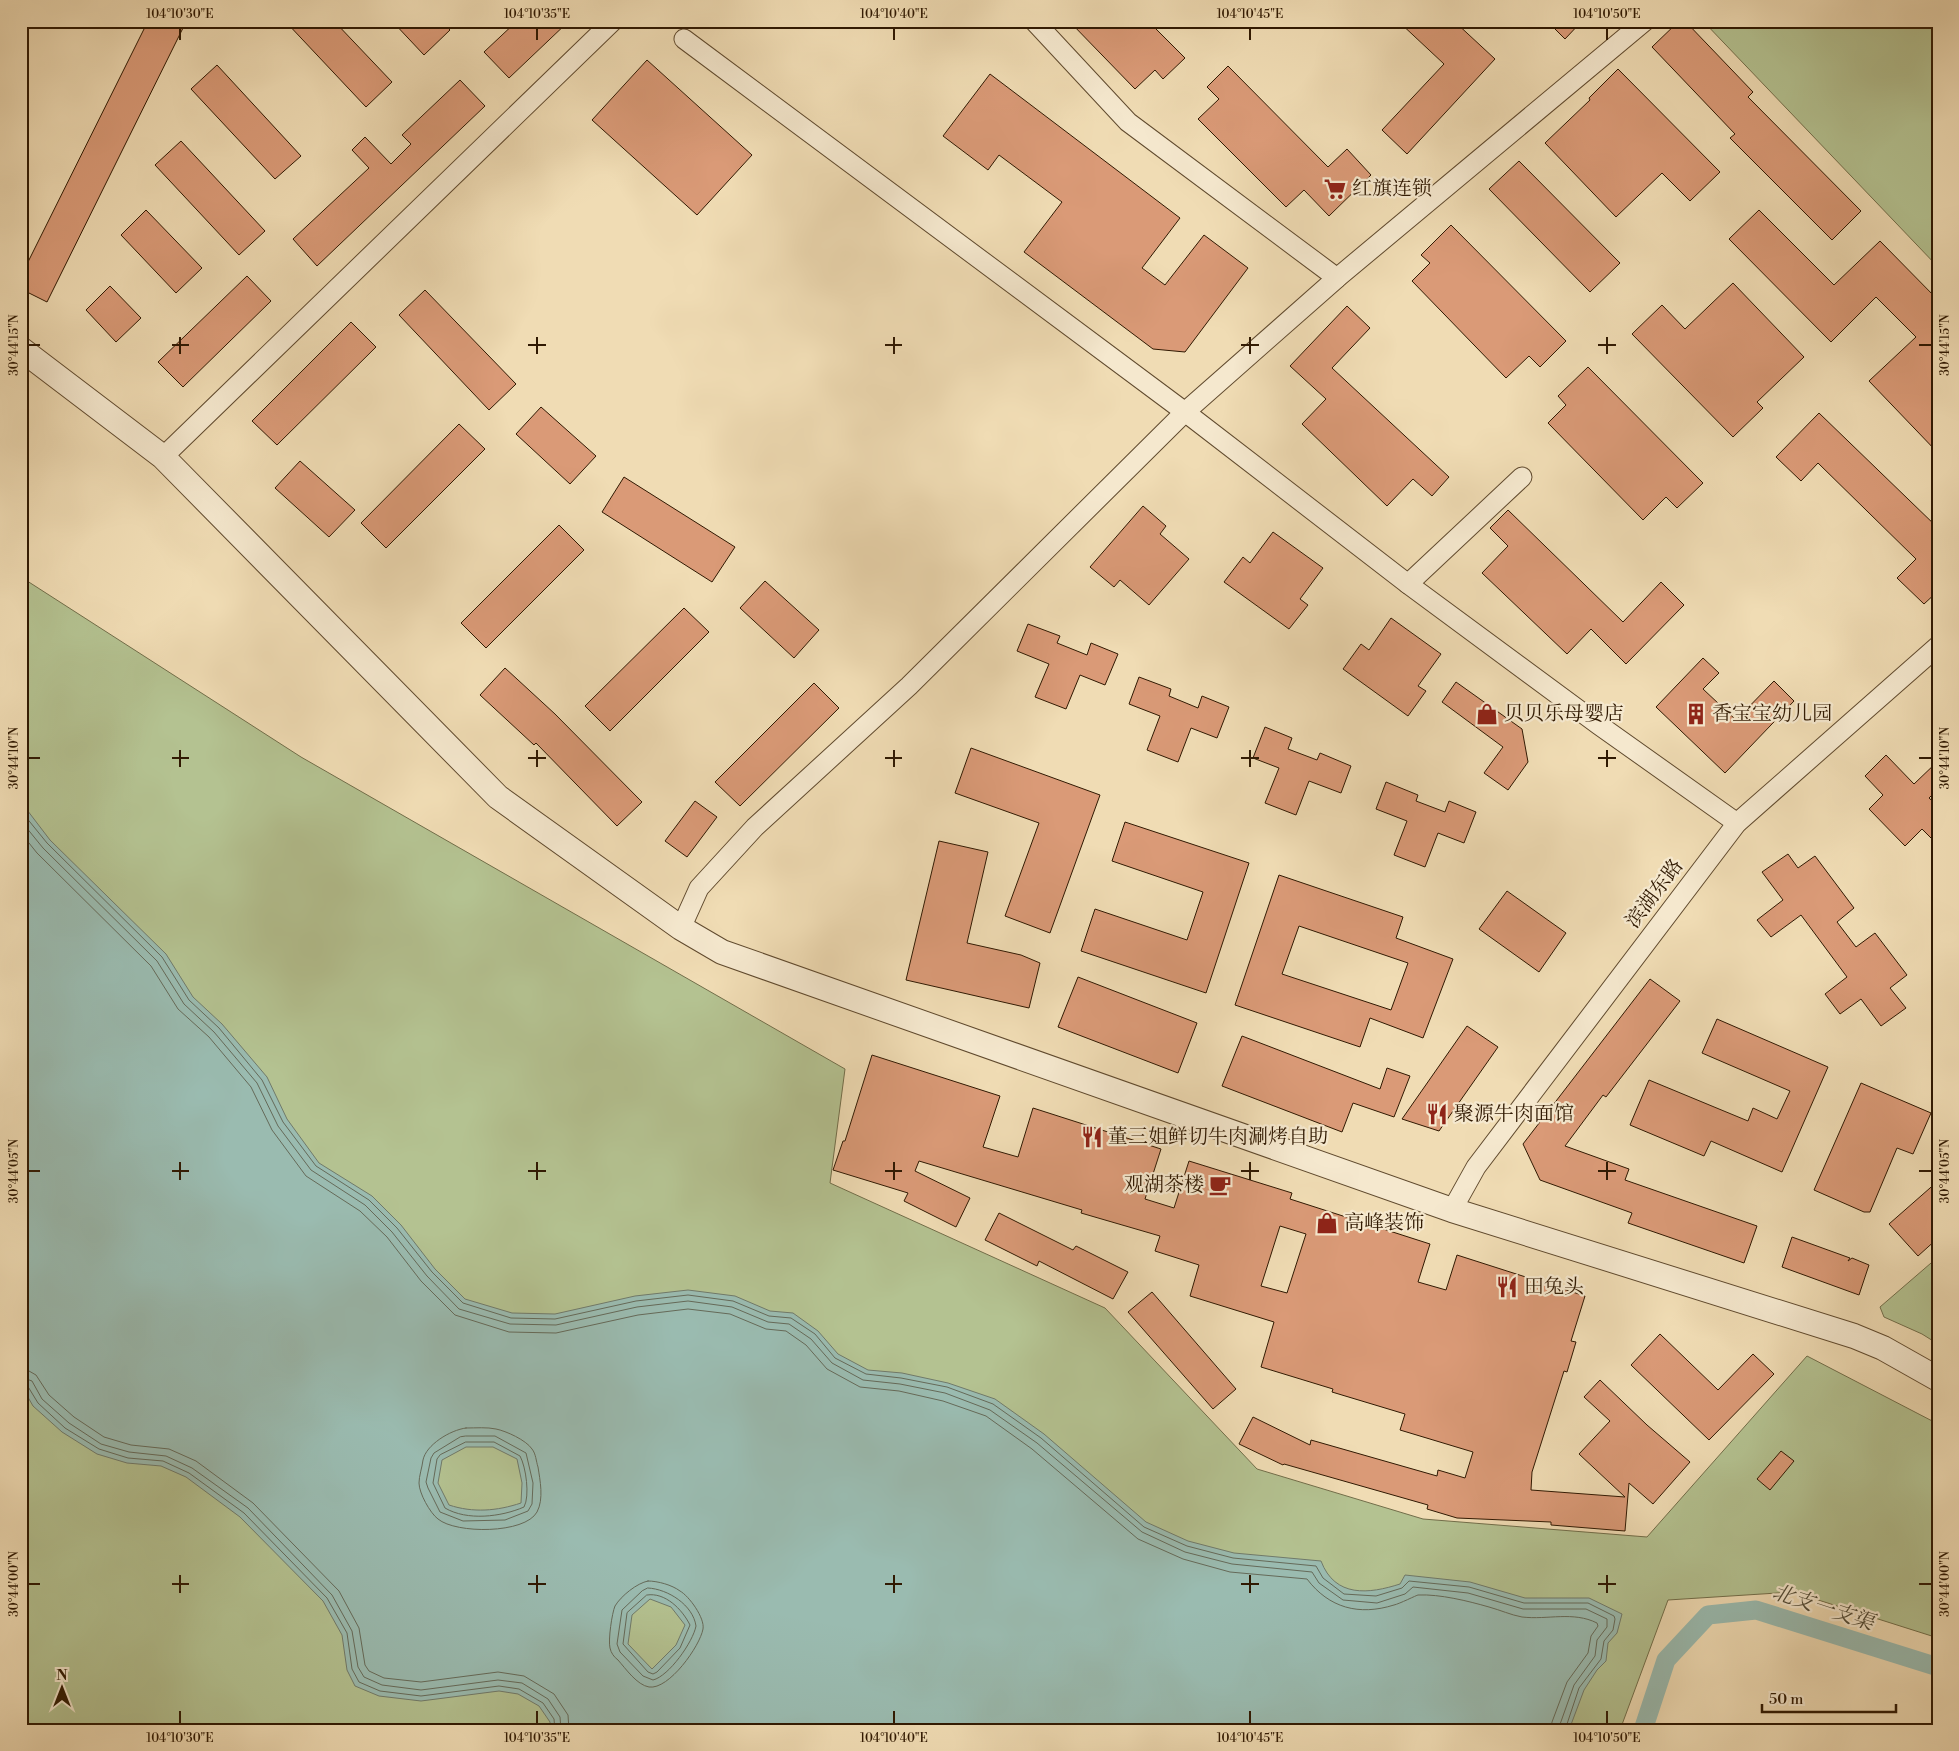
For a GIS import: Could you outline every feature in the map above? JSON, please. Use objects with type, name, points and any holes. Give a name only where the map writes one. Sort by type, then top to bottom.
[{"type":"street","points":[[163,457],[613,21]]},
{"type":"street","points":[[1034,21],[1128,122],[1337,278]]},
{"type":"street","points":[[680,928],[699,888],[756,827],[908,686],[1184,412],[1337,278],[1645,21]]},
{"type":"street","points":[[684,39],[1184,412],[1408,584],[1737,823]]},
{"type":"street","points":[[21,349],[163,457],[498,797],[680,928],[722,952],[1452,1210],[1854,1336],[1883,1348],[1938,1379]]},
{"type":"street","points":[[1408,584],[1522,477]]},
{"type":"street","name":"滨湖东路","points":[[1452,1210],[1476,1167],[1737,823],[1938,646]]},
{"type":"green space","points":[[1703,21],[1938,21],[1938,267]]},
{"type":"green space","points":[[21,577],[301,757],[845,1069],[830,1183],[1105,1308],[1257,1469],[1423,1519],[1647,1537],[1807,1356],[1938,1424],[1938,1638],[1793,1592],[1668,1600],[1620,1730],[36,1730],[21,1722]]},
{"type":"green space","points":[[1938,1257],[1938,1344],[1922,1334],[1884,1317],[1880,1307]]},
{"type":"water","points":[[21,802],[50,840],[166,954],[193,997],[222,1024],[267,1077],[287,1119],[319,1163],[372,1196],[401,1225],[435,1269],[465,1299],[512,1313],[555,1314],[635,1296],[688,1290],[735,1296],[770,1311],[793,1313],[818,1331],[838,1354],[868,1370],[902,1373],[948,1383],[995,1399],[1044,1434],[1146,1522],[1188,1541],[1234,1553],[1321,1561],[1327,1573],[1335,1582],[1354,1590],[1377,1590],[1400,1584],[1405,1575],[1470,1582],[1525,1598],[1589,1598],[1622,1614],[1617,1633],[1608,1643],[1606,1661],[1597,1670],[1584,1690],[1569,1730],[550,1730],[550,1722],[539,1706],[518,1694],[499,1691],[421,1701],[379,1696],[355,1686],[347,1670],[342,1635],[323,1601],[240,1517],[186,1477],[161,1466],[127,1463],[97,1454],[62,1432],[33,1406],[21,1385]],"holes":[[[466,1447],[493,1447],[517,1459],[522,1483],[521,1503],[485,1510],[458,1508],[449,1505],[438,1483],[442,1460]],[[650,1599],[671,1607],[685,1625],[676,1645],[652,1669],[628,1644],[632,1615]]]},
{"type":"building","points":[[148,21],[169,21],[183,28],[47,302],[21,289],[21,276]]},
{"type":"building","points":[[285,21],[334,21],[392,82],[366,107]]},
{"type":"building","points":[[392,21],[441,21],[450,30],[424,55]]},
{"type":"building","points":[[517,21],[569,21],[509,78],[484,52]]},
{"type":"building","points":[[1069,21],[1148,21],[1185,58],[1163,79],[1155,70],[1135,89]]},
{"type":"building","points":[[1398,21],[1454,21],[1495,59],[1407,154],[1382,130],[1444,64]]},
{"type":"building","points":[[1547,21],[1582,21],[1565,39]]},
{"type":"building","points":[[1679,21],[1685,21],[1753,92],[1748,97],[1861,211],[1832,240],[1730,138],[1735,134],[1652,47]]},
{"type":"building","points":[[647,60],[752,155],[697,215],[592,120]]},
{"type":"building","points":[[217,65],[301,156],[275,179],[191,89]]},
{"type":"building","points":[[1228,66],[1328,167],[1347,149],[1371,175],[1329,216],[1304,190],[1286,207],[1198,119],[1219,99],[1207,87]]},
{"type":"building","points":[[1618,69],[1720,172],[1690,201],[1662,173],[1616,217],[1545,143],[1590,100],[1589,98]]},
{"type":"building","points":[[990,74],[1180,218],[1142,268],[1165,285],[1204,235],[1248,268],[1185,352],[1153,349],[1024,252],[1062,202],[999,155],[988,170],[943,136]]},
{"type":"building","points":[[460,80],[485,106],[317,266],[293,239],[369,168],[352,150],[365,137],[391,164],[411,144],[402,135]]},
{"type":"building","points":[[181,141],[265,231],[239,255],[155,165]]},
{"type":"building","points":[[1519,161],[1620,263],[1590,292],[1489,189]]},
{"type":"building","points":[[146,210],[202,268],[176,293],[121,235]]},
{"type":"building","points":[[1759,210],[1834,285],[1880,241],[1938,300],[1938,453],[1869,381],[1916,337],[1876,297],[1831,342],[1729,239]]},
{"type":"building","points":[[1451,225],[1566,341],[1540,367],[1529,356],[1506,378],[1412,281],[1430,263],[1421,255]]},
{"type":"building","points":[[247,276],[271,301],[183,387],[158,362]]},
{"type":"building","points":[[1733,283],[1804,357],[1757,402],[1763,408],[1733,437],[1632,334],[1662,305],[1685,329]]},
{"type":"building","points":[[110,286],[141,318],[116,342],[86,310]]},
{"type":"building","points":[[425,290],[516,384],[489,410],[399,315]]},
{"type":"building","points":[[1347,306],[1370,328],[1332,368],[1449,477],[1432,496],[1413,479],[1387,506],[1302,424],[1326,399],[1290,366]]},
{"type":"building","points":[[351,322],[376,347],[277,445],[252,421]]},
{"type":"building","points":[[1588,367],[1703,483],[1677,508],[1666,497],[1643,520],[1548,423],[1566,405],[1558,396]]},
{"type":"building","points":[[541,407],[596,456],[570,484],[516,434]]},
{"type":"building","points":[[1819,413],[1938,528],[1938,591],[1924,604],[1897,578],[1916,559],[1818,463],[1801,481],[1776,457]]},
{"type":"building","points":[[459,424],[485,449],[386,548],[361,523]]},
{"type":"building","points":[[300,461],[355,510],[329,537],[275,488]]},
{"type":"building","points":[[624,477],[735,547],[712,582],[602,512]]},
{"type":"building","points":[[1143,506],[1166,526],[1160,534],[1189,559],[1149,605],[1120,580],[1114,587],[1090,567]]},
{"type":"building","points":[[1508,510],[1623,622],[1661,582],[1684,605],[1626,664],[1591,629],[1567,654],[1482,573],[1508,546],[1490,528]]},
{"type":"building","points":[[559,525],[584,550],[486,648],[461,623]]},
{"type":"building","points":[[1273,532],[1323,568],[1300,599],[1308,605],[1289,629],[1224,582],[1243,557],[1250,563]]},
{"type":"building","points":[[765,581],[819,630],[794,658],[740,608]]},
{"type":"building","points":[[684,608],[709,632],[610,731],[585,706]]},
{"type":"building","points":[[1391,618],[1441,654],[1418,686],[1426,691],[1408,716],[1343,669],[1361,644],[1369,650]]},
{"type":"building","points":[[1028,624],[1060,636],[1057,643],[1087,655],[1091,643],[1118,654],[1105,685],[1080,675],[1066,709],[1035,697],[1049,664],[1017,651]]},
{"type":"building","name":"香宝宝幼儿园","points":[[1703,658],[1719,673],[1703,689],[1736,720],[1774,681],[1794,701],[1725,773],[1656,707]]},
{"type":"building","points":[[505,668],[555,714],[642,802],[617,826],[536,743],[534,745],[480,695]]},
{"type":"building","points":[[1139,677],[1171,689],[1169,696],[1198,708],[1202,696],[1229,707],[1217,738],[1191,728],[1178,762],[1147,750],[1160,716],[1129,704]]},
{"type":"building","points":[[1456,682],[1522,729],[1528,762],[1508,790],[1484,773],[1503,747],[1442,702]]},
{"type":"building","points":[[814,683],[839,708],[740,806],[715,782]]},
{"type":"building","points":[[1265,727],[1292,738],[1288,749],[1317,760],[1320,753],[1351,766],[1341,793],[1309,781],[1296,815],[1265,803],[1279,768],[1253,758]]},
{"type":"building","points":[[971,748],[1100,795],[1050,933],[1005,916],[1039,823],[955,793]]},
{"type":"building","points":[[1886,755],[1914,784],[1938,761],[1938,789],[1929,798],[1938,806],[1938,845],[1922,829],[1905,846],[1869,809],[1883,795],[1865,776]]},
{"type":"building","points":[[1386,782],[1418,795],[1416,801],[1445,812],[1449,801],[1476,812],[1464,843],[1438,833],[1425,867],[1394,855],[1407,821],[1376,809]]},
{"type":"building","points":[[695,801],[717,817],[687,857],[665,841]]},
{"type":"building","points":[[1125,822],[1249,863],[1206,993],[1081,951],[1095,909],[1187,940],[1203,892],[1112,861]]},
{"type":"building","points":[[939,841],[988,852],[967,943],[1021,955],[1040,963],[1029,1008],[906,980]]},
{"type":"building","points":[[1788,854],[1798,868],[1815,856],[1854,908],[1837,922],[1856,947],[1875,933],[1907,975],[1890,988],[1906,1008],[1881,1026],[1861,999],[1840,1014],[1825,994],[1847,977],[1801,915],[1771,937],[1757,920],[1783,900],[1762,872]]},
{"type":"building","points":[[1279,875],[1403,917],[1396,938],[1453,959],[1423,1038],[1370,1018],[1360,1047],[1235,1005]],"holes":[[[1299,926],[1408,963],[1391,1010],[1282,974]]]},
{"type":"building","points":[[1507,891],[1566,933],[1539,972],[1479,929]]},
{"type":"building","points":[[1078,977],[1197,1023],[1178,1073],[1058,1027]]},
{"type":"building","points":[[1650,979],[1680,1001],[1606,1097],[1603,1095],[1565,1146],[1629,1169],[1625,1180],[1757,1226],[1744,1263],[1628,1223],[1632,1213],[1540,1180],[1523,1144]]},
{"type":"building","points":[[1717,1019],[1828,1067],[1782,1172],[1711,1141],[1704,1156],[1630,1125],[1649,1080],[1748,1121],[1753,1108],[1777,1119],[1790,1091],[1702,1053]]},
{"type":"building","points":[[1467,1026],[1498,1047],[1439,1131],[1402,1119]]},
{"type":"building","points":[[1242,1036],[1380,1089],[1387,1068],[1410,1076],[1394,1117],[1353,1103],[1342,1132],[1222,1086]]},
{"type":"building","points":[[872,1055],[1000,1096],[983,1147],[1018,1157],[1033,1108],[1161,1149],[1145,1199],[1174,1208],[1189,1161],[1292,1193],[1290,1199],[1430,1244],[1418,1282],[1446,1290],[1457,1255],[1585,1296],[1571,1341],[1576,1342],[1567,1372],[1564,1371],[1532,1472],[1531,1490],[1625,1497],[1579,1454],[1610,1421],[1584,1397],[1600,1380],[1647,1425],[1690,1462],[1653,1504],[1629,1483],[1625,1531],[1551,1525],[1551,1522],[1457,1518],[1427,1509],[1428,1505],[1283,1465],[1239,1444],[1253,1417],[1310,1445],[1311,1440],[1437,1476],[1438,1470],[1465,1478],[1473,1452],[1400,1430],[1405,1414],[1332,1392],[1333,1389],[1261,1367],[1274,1322],[1190,1296],[1199,1265],[1155,1251],[1160,1236],[1081,1213],[1082,1210],[919,1161],[915,1171],[970,1198],[956,1227],[904,1201],[908,1193],[833,1170],[843,1141],[845,1141]],"holes":[[[1280,1226],[1306,1234],[1287,1293],[1261,1286]]]},
{"type":"building","points":[[1861,1083],[1931,1113],[1913,1154],[1897,1148],[1870,1212],[1864,1212],[1814,1190]]},
{"type":"building","points":[[1938,1181],[1938,1238],[1918,1256],[1889,1224]]},
{"type":"building","points":[[999,1213],[1073,1250],[1076,1246],[1128,1272],[1113,1299],[1039,1261],[1037,1266],[985,1240]]},
{"type":"building","points":[[1792,1237],[1850,1258],[1848,1261],[1852,1258],[1869,1265],[1859,1295],[1782,1267]]},
{"type":"building","points":[[1152,1292],[1236,1389],[1213,1409],[1128,1312]]},
{"type":"building","points":[[1660,1334],[1718,1390],[1753,1354],[1774,1374],[1709,1440],[1631,1365]]},
{"type":"building","points":[[1781,1451],[1794,1461],[1770,1490],[1757,1479]]},
{"type":"waterway","name":"北支一支渠","points":[[1643,1730],[1666,1660],[1708,1615],[1756,1610],[1938,1667]]},
{"type":"place","name":"红旗连锁","points":[[1335,189]]},
{"type":"place","name":"贝贝乐母婴店","points":[[1487,714]]},
{"type":"place","name":"香宝宝幼儿园","points":[[1696,714]]},
{"type":"place","name":"聚源牛肉面馆","points":[[1437,1114]]},
{"type":"place","name":"董三姐鲜切牛肉涮烤自助","points":[[1092,1137]]},
{"type":"place","name":"观湖茶楼","points":[[1220,1185]]},
{"type":"place","name":"高峰装饰","points":[[1327,1223]]},
{"type":"place","name":"田兔头","points":[[1507,1287]]}]
